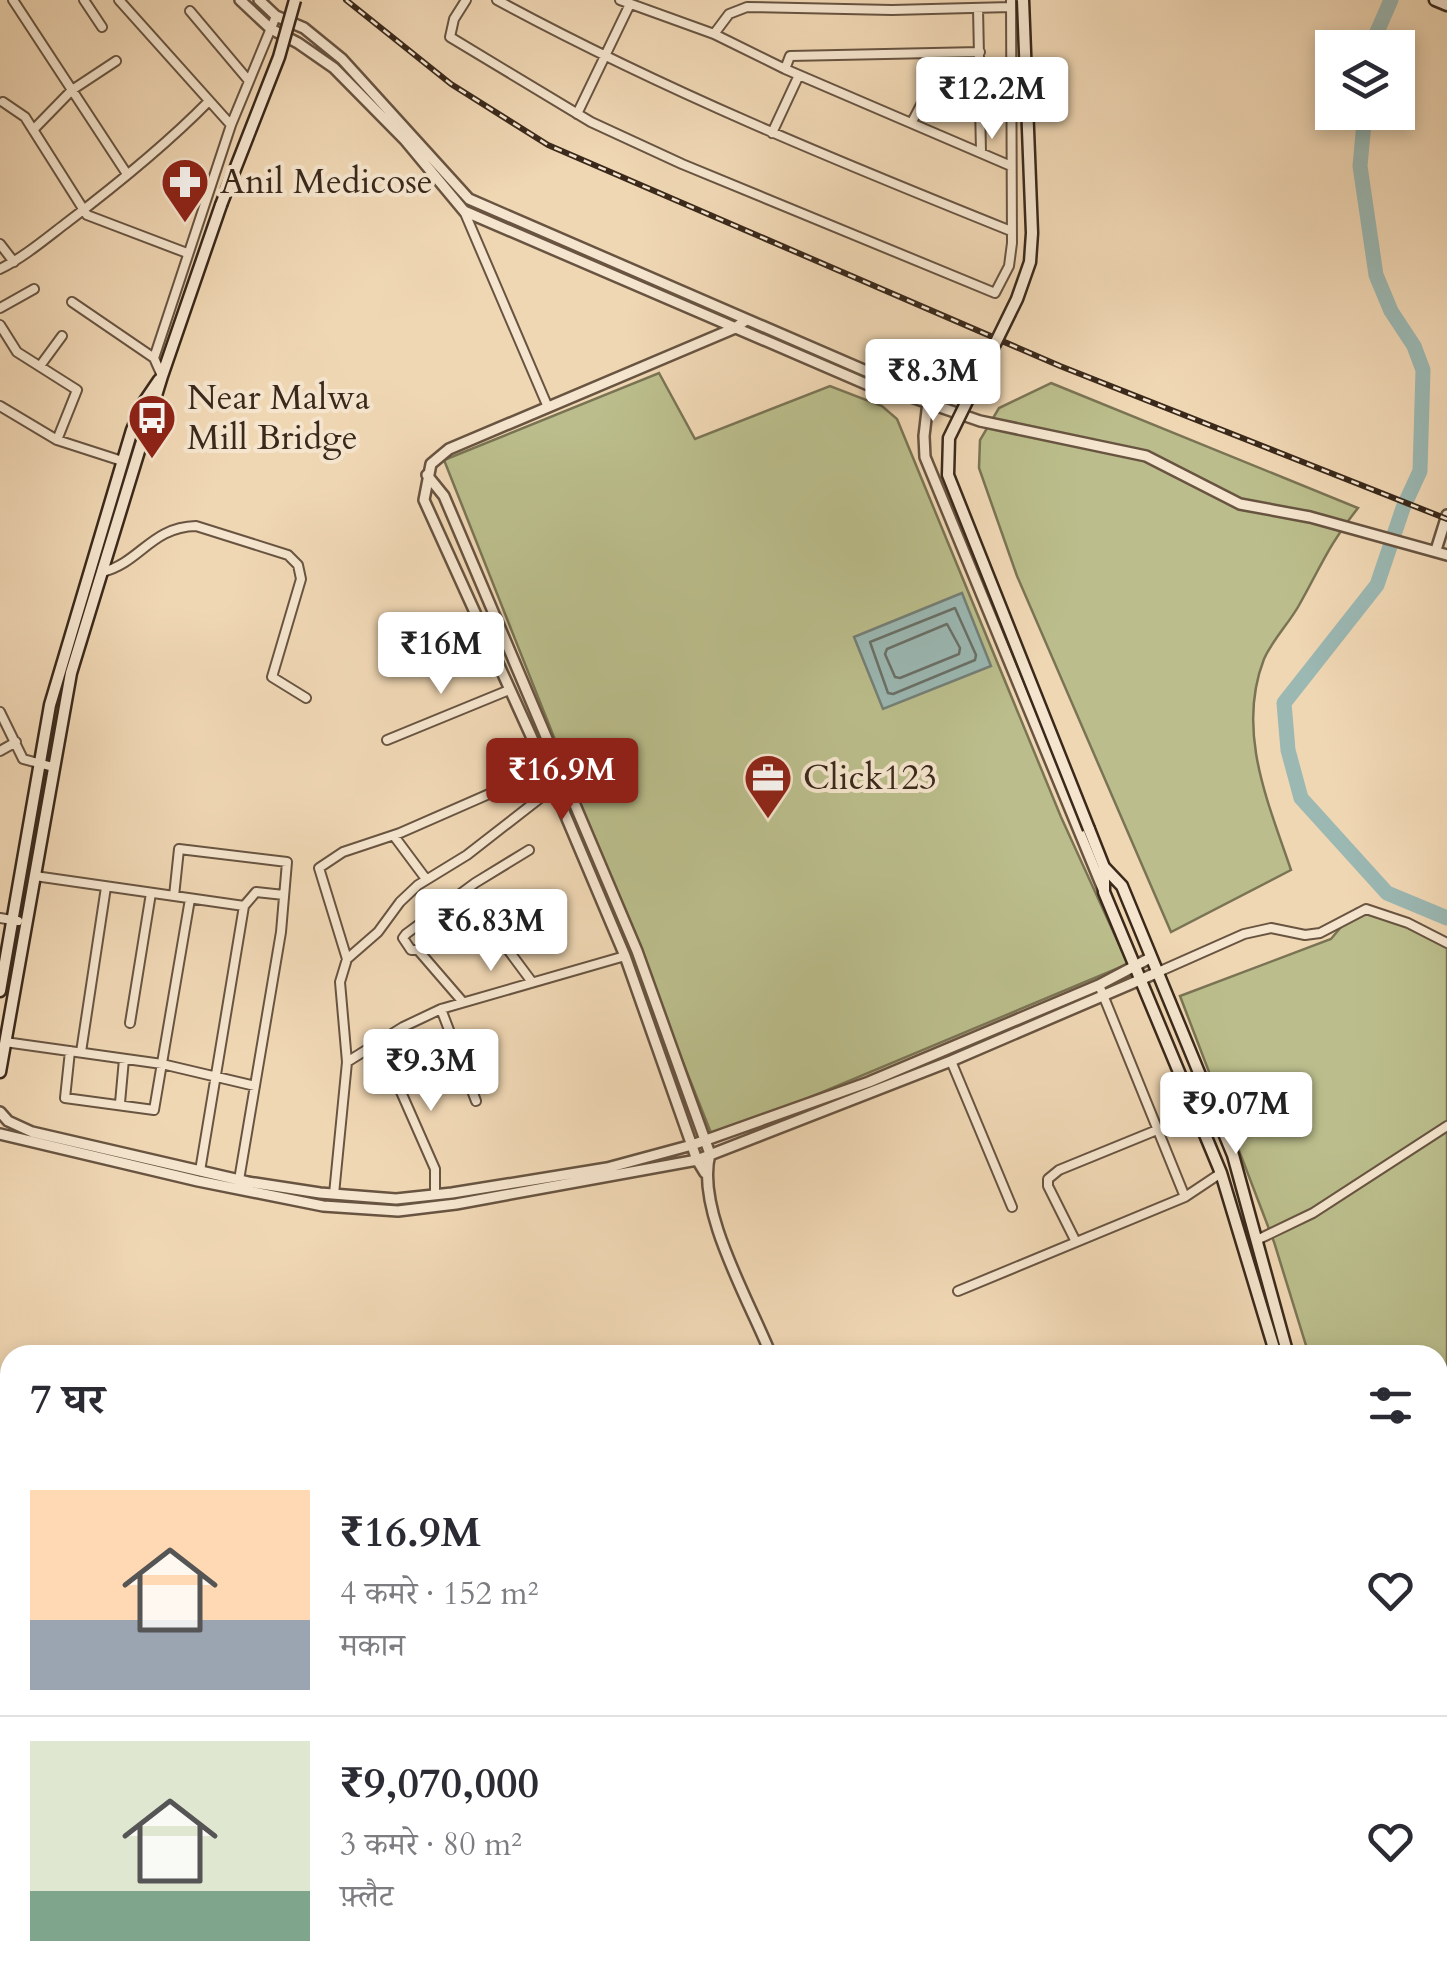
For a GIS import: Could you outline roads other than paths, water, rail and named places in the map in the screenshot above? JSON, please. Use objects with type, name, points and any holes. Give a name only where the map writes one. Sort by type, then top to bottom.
[{"type":"main road","points":[[1023,0],[1030,262],[1017,299],[949,438],[948,476],[1104,868],[1104,892],[1221,1172],[1273,1345]]},
{"type":"main road","points":[[1436,0],[1447,5]]},
{"type":"main road","points":[[0,1072],[72,673],[162,376],[221,205],[279,57],[292,1]]},
{"type":"main road","points":[[0,991],[6,919],[50,705],[122,461],[142,405],[162,376]]},
{"type":"main road","points":[[86,581],[98,584]]},
{"type":"main road","points":[[1104,868],[1122,886],[1233,1155],[1285,1345]]},
{"type":"street","points":[[13,0],[127,174]]},
{"type":"street","points":[[84,0],[102,27]]},
{"type":"street","points":[[119,0],[231,124]]},
{"type":"street","points":[[240,0],[271,29],[334,68],[405,140],[464,211],[548,405]]},
{"type":"street","points":[[259,0],[276,16],[304,28],[342,59],[469,199],[889,382],[908,396]]},
{"type":"street","points":[[466,0],[450,36],[577,114],[682,164],[995,293],[1009,266],[1012,231],[1011,3],[978,8],[892,10],[809,3],[747,6],[729,14],[714,34]]},
{"type":"street","points":[[498,0],[604,57],[772,133],[1012,231]]},
{"type":"street","points":[[620,0],[714,34],[1011,166]]},
{"type":"street","points":[[887,0],[892,10]]},
{"type":"street","points":[[577,114],[630,4]]},
{"type":"street","points":[[978,8],[981,152]]},
{"type":"street","points":[[190,11],[249,81]]},
{"type":"street","points":[[154,358],[231,124],[276,16]]},
{"type":"street","points":[[786,69],[790,56],[980,52]]},
{"type":"street","points":[[33,130],[72,90],[116,60]]},
{"type":"street","points":[[912,122],[924,98],[928,76],[980,73]]},
{"type":"street","points":[[772,133],[799,74]]},
{"type":"street","points":[[0,269],[83,210],[209,101]]},
{"type":"street","points":[[3,102],[24,117],[87,215],[187,252]]},
{"type":"street","points":[[464,211],[469,199]]},
{"type":"street","points":[[464,211],[887,393],[980,420],[1146,456],[1240,504],[1345,526],[1447,555]]},
{"type":"street","points":[[0,244],[14,262]]},
{"type":"street","points":[[0,308],[34,288]]},
{"type":"street","points":[[72,302],[154,358],[162,376]]},
{"type":"street","points":[[746,320],[736,328],[449,449],[432,464],[424,500],[546,769],[625,956],[697,1160],[705,1172],[717,1227],[767,1345]]},
{"type":"street","points":[[0,326],[17,352],[77,390],[56,440]]},
{"type":"street","points":[[40,366],[62,336]]},
{"type":"street","points":[[928,402],[925,457],[1104,892]]},
{"type":"street","points":[[0,406],[56,440],[122,461]]},
{"type":"street","points":[[427,475],[444,496],[638,951],[706,1140],[710,1154],[705,1172]]},
{"type":"street","points":[[1436,550],[1447,515]]},
{"type":"street","points":[[102,572],[117,566],[157,535],[184,526],[196,526],[288,555],[298,565],[300,579],[272,677],[306,698]]},
{"type":"street","points":[[387,740],[509,690]]},
{"type":"street","points":[[0,712],[23,759],[53,767]]},
{"type":"street","points":[[0,751],[16,742]]},
{"type":"street","points":[[347,960],[319,868],[342,852],[394,836],[546,769]]},
{"type":"street","points":[[334,1194],[347,1062],[340,993],[347,960],[378,932],[400,902],[426,880],[466,855],[553,788]]},
{"type":"street","points":[[394,836],[426,880]]},
{"type":"street","points":[[174,896],[179,849],[287,862],[281,932],[239,1180]]},
{"type":"street","points":[[529,850],[474,883],[404,936],[412,951],[418,950],[476,908],[532,982]]},
{"type":"street","points":[[34,876],[244,906]]},
{"type":"street","points":[[81,1052],[106,887]]},
{"type":"street","points":[[200,1171],[244,906],[256,892],[284,894]]},
{"type":"street","points":[[130,1023],[150,893]]},
{"type":"street","points":[[70,1051],[64,1098],[154,1110],[190,898]]},
{"type":"street","points":[[0,1134],[211,1184],[324,1206],[398,1211],[456,1204],[697,1160],[952,1061],[1244,934],[1271,928],[1305,935],[1320,933],[1366,909],[1408,923],[1447,943]]},
{"type":"street","points":[[6,919],[27,922]]},
{"type":"street","points":[[418,950],[462,1002]]},
{"type":"street","points":[[347,1062],[441,1009],[625,956]]},
{"type":"street","points":[[0,1112],[8,1122],[32,1132],[239,1180],[396,1199],[435,1195],[607,1168],[692,1145],[869,1082],[1099,985],[1150,958]]},
{"type":"street","points":[[1099,985],[1184,1197]]},
{"type":"street","points":[[441,1009],[476,1101]]},
{"type":"street","points":[[5,1042],[162,1064],[255,1086]]},
{"type":"street","points":[[379,1042],[435,1168],[435,1195]]},
{"type":"street","points":[[120,1103],[124,1059]]},
{"type":"street","points":[[952,1061],[1012,1207]]},
{"type":"street","points":[[1258,1239],[1293,1225],[1447,1126]]},
{"type":"street","points":[[1076,1242],[1048,1179],[1060,1170],[1157,1130]]},
{"type":"street","points":[[958,1291],[1184,1197],[1221,1172]]},
{"type":"street","points":[[366,1196],[366,1209]]},
{"type":"water","points":[[962,593],[991,666],[883,709],[854,637]]},
{"type":"waterway","points":[[1378,30],[1391,0]]},
{"type":"waterway","points":[[1363,130],[1360,166],[1376,275],[1423,370],[1420,471],[1377,585],[1284,703],[1288,750],[1301,798],[1387,893],[1447,918]]},
{"type":"railway","points":[[346,0],[451,84],[548,145],[1060,366],[1447,519]]},
{"type":"place","name":"Anil Medicose","points":[[185,224]]},
{"type":"place","name":"Near Malwa Mill Bridge","points":[[152,460]]},
{"type":"place","name":"Click123","points":[[768,820]]}]
